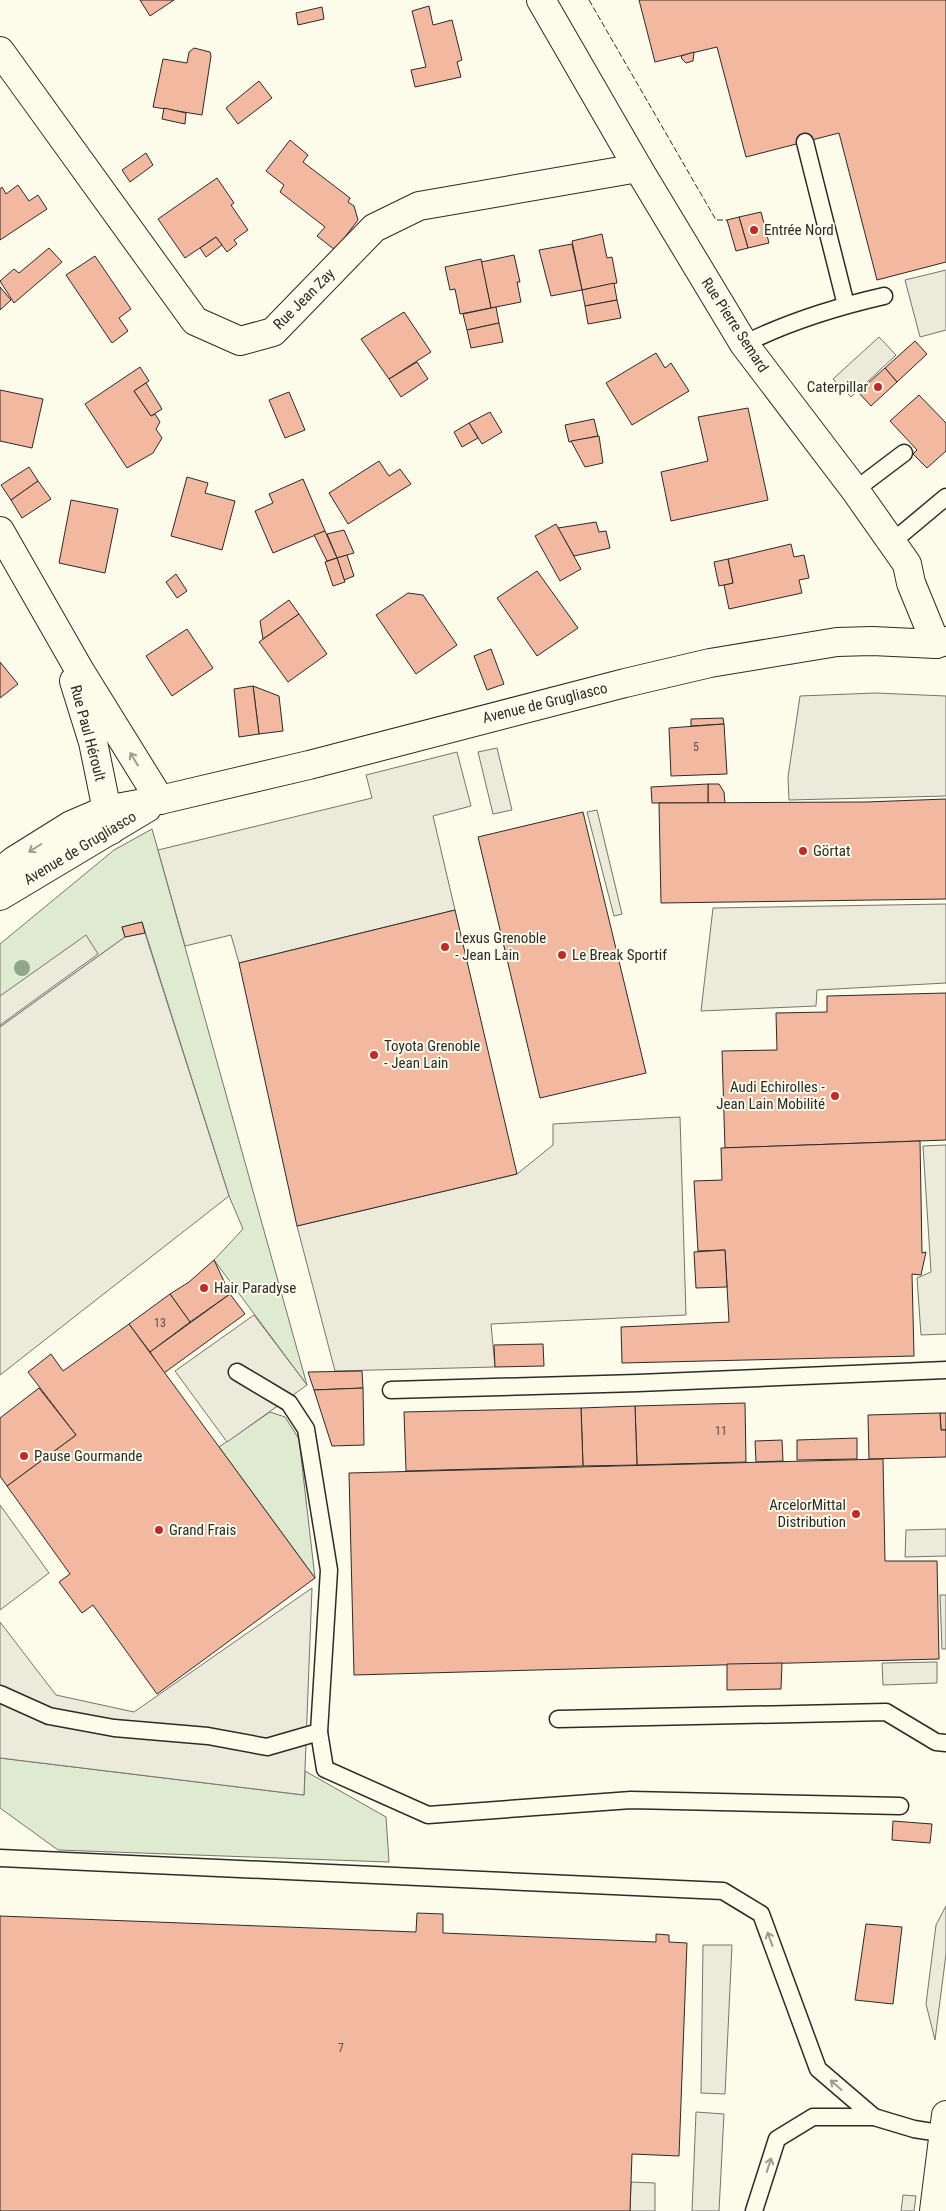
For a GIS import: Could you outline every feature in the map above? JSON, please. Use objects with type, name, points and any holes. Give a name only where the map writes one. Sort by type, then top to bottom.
[{"type":"street","name":"Rue Pierre Semard","points":[[541,0],[638,168],[744,344],[855,490],[907,564],[912,583],[943,644]]},
{"type":"street","name":"Rue Jean Zay","points":[[0,51],[195,321],[240,341],[273,332],[374,228],[419,206],[638,168]]},
{"type":"street","name":"Rue Paul Héroult","points":[[2,540],[160,800]]},
{"type":"street","name":"Rue Paul Héroult","points":[[60,637],[93,742],[108,820]]},
{"type":"street","name":"Avenue de Grugliasco","points":[[0,872],[15,860],[71,825],[108,820],[160,800],[309,765],[710,662],[837,642],[872,641],[943,644]]},
{"type":"street","name":"Avenue de Grugliasco","points":[[0,896],[108,820]]},
{"type":"street","points":[[934,2211],[945,2128]]},
{"type":"lane","points":[[804,142],[846,305]]},
{"type":"lane","points":[[744,344],[766,333],[846,305],[884,296]]},
{"type":"lane","points":[[855,490],[904,454]]},
{"type":"lane","points":[[892,542],[946,496]]},
{"type":"lane","points":[[391,1390],[628,1383],[946,1370]]},
{"type":"lane","points":[[237,1372],[289,1403],[306,1429],[329,1570],[319,1732],[325,1769],[428,1815],[631,1800],[900,1806]]},
{"type":"lane","points":[[0,1694],[48,1716],[114,1728],[208,1736],[267,1747],[319,1732]]},
{"type":"lane","points":[[558,1719],[886,1712],[936,1742],[946,1743]]},
{"type":"lane","points":[[0,1858],[723,1891],[761,1914],[818,2069],[874,2116]]},
{"type":"lane","points":[[754,2211],[777,2139],[813,2117],[874,2116],[914,2129],[945,2128]]},
{"type":"green space","points":[[152,829],[307,1385],[214,1260],[243,1229],[229,1196],[142,922],[122,927],[125,937],[0,1027],[0,944],[114,850]]},
{"type":"green space","points":[[270,1412],[285,1417],[299,1439],[315,1578],[219,1447]]},
{"type":"green space","points":[[0,1758],[304,1795],[305,1771],[386,1817],[389,1862],[58,1850],[0,1808]]},
{"type":"shaded area","points":[[946,270],[946,330],[920,337],[905,280]]},
{"type":"shaded area","points":[[879,337],[896,355],[851,397],[833,379]]},
{"type":"shaded area","points":[[875,693],[946,696],[946,796],[789,800],[788,777],[800,696]]},
{"type":"shaded area","points":[[497,748],[512,810],[493,814],[478,752]]},
{"type":"shaded area","points":[[457,752],[471,806],[433,816],[455,910],[239,963],[231,935],[185,946],[158,850],[372,798],[366,775]]},
{"type":"shaded area","points":[[597,810],[622,914],[614,916],[587,812]]},
{"type":"shaded area","points":[[946,904],[946,983],[817,990],[816,1006],[701,1011],[713,908]]},
{"type":"shaded area","points":[[145,933],[229,1196],[0,1375],[0,1027],[125,937]]},
{"type":"shaded area","points":[[86,935],[98,954],[0,1025],[0,996]]},
{"type":"shaded area","points":[[680,1117],[686,1315],[491,1324],[495,1367],[335,1371],[297,1226],[517,1174],[553,1145],[553,1124]]},
{"type":"shaded area","points":[[946,1145],[946,1334],[921,1335],[917,1278],[931,1272],[923,1146]]},
{"type":"shaded area","points":[[254,1315],[307,1385],[227,1442],[175,1371]]},
{"type":"shaded area","points":[[0,1505],[49,1573],[0,1610]]},
{"type":"shaded area","points":[[946,1529],[946,1556],[905,1557],[906,1530]]},
{"type":"shaded area","points":[[312,1588],[304,1795],[0,1758],[0,1622],[56,1695],[134,1712]]},
{"type":"shaded area","points":[[940,1595],[946,1595],[946,1649],[942,1649]]},
{"type":"shaded area","points":[[937,1662],[937,1683],[883,1685],[882,1663]]},
{"type":"shaded area","points":[[946,1906],[946,1954],[935,2040],[926,2004],[936,1925]]},
{"type":"shaded area","points":[[703,1945],[732,1945],[725,2094],[701,2093]]},
{"type":"shaded area","points":[[696,2112],[724,2114],[719,2211],[692,2211]]},
{"type":"shaded area","points":[[631,2182],[655,2183],[655,2211],[630,2211]]},
{"type":"shaded area","points":[[903,2195],[916,2196],[914,2211],[901,2211]]},
{"type":"building","points":[[140,0],[174,0],[150,16]]},
{"type":"building","points":[[639,0],[946,0],[946,262],[877,280],[839,133],[746,157],[717,47],[655,62]]},
{"type":"building","points":[[429,6],[433,25],[452,20],[462,60],[457,62],[461,77],[415,87],[411,70],[426,67],[412,11]]},
{"type":"building","points":[[322,7],[324,19],[298,25],[296,13]]},
{"type":"building","points":[[194,48],[210,52],[211,56],[202,115],[153,107],[163,59],[187,63],[189,52]]},
{"type":"building","points":[[694,52],[693,61],[686,63],[682,59],[681,56]]},
{"type":"building","points":[[259,81],[272,98],[238,124],[226,108]]},
{"type":"building","points":[[164,108],[186,113],[185,124],[162,119]]},
{"type":"building","points":[[290,140],[308,155],[303,162],[350,198],[348,202],[354,206],[358,220],[335,250],[317,236],[325,227],[280,192],[284,185],[266,171]]},
{"type":"building","points":[[146,153],[153,165],[130,182],[122,170]]},
{"type":"building","points":[[217,178],[234,203],[231,205],[248,230],[234,240],[237,244],[227,252],[216,237],[185,258],[158,219]]},
{"type":"building","points":[[18,185],[29,201],[38,195],[47,209],[0,240],[0,189],[2,187],[6,194]]},
{"type":"building","name":"Entrée Nord","points":[[761,212],[769,243],[748,248],[739,217]]},
{"type":"building","points":[[739,217],[748,248],[736,251],[727,220]]},
{"type":"building","points":[[602,234],[607,258],[612,257],[617,283],[582,290],[572,241]]},
{"type":"building","points":[[216,237],[222,245],[206,257],[200,248]]},
{"type":"building","points":[[572,244],[582,290],[551,296],[539,250]]},
{"type":"building","points":[[49,248],[62,262],[14,303],[0,281],[14,269],[19,273]]},
{"type":"building","points":[[514,255],[520,282],[517,282],[521,302],[491,308],[481,262]]},
{"type":"building","points":[[95,256],[131,309],[119,318],[128,331],[112,343],[66,275]]},
{"type":"building","points":[[481,259],[491,308],[460,314],[455,289],[450,290],[445,267]]},
{"type":"building","points":[[614,283],[617,300],[585,306],[582,290]]},
{"type":"building","points":[[0,287],[11,300],[0,310]]},
{"type":"building","points":[[617,300],[621,318],[588,324],[585,306]]},
{"type":"building","points":[[496,307],[499,323],[467,330],[463,314]]},
{"type":"building","points":[[404,312],[431,352],[389,379],[361,339]]},
{"type":"building","points":[[499,323],[503,342],[471,348],[467,330]]},
{"type":"building","points":[[915,341],[927,354],[897,382],[885,368]]},
{"type":"building","points":[[656,353],[665,368],[671,363],[689,391],[632,425],[606,383]]},
{"type":"building","points":[[417,362],[428,379],[401,397],[389,379]]},
{"type":"building","points":[[140,367],[149,381],[134,391],[151,416],[155,414],[160,422],[156,429],[162,438],[153,453],[127,468],[85,404]]},
{"type":"building","name":"Caterpillar","points":[[885,368],[897,382],[871,406],[858,392]]},
{"type":"building","points":[[146,383],[162,409],[151,416],[134,391]]},
{"type":"building","points":[[0,390],[43,399],[32,448],[0,441]]},
{"type":"building","points":[[289,392],[305,430],[285,438],[269,400]]},
{"type":"building","points":[[919,395],[946,423],[946,451],[927,468],[913,454],[917,450],[890,421]]},
{"type":"building","points":[[748,408],[768,500],[671,521],[661,472],[708,461],[698,417]]},
{"type":"building","points":[[490,412],[502,432],[482,444],[469,423]]},
{"type":"building","points":[[594,419],[598,436],[569,442],[565,425]]},
{"type":"building","points":[[469,423],[478,438],[462,447],[454,432]]},
{"type":"building","points":[[599,436],[603,463],[585,467],[571,441]]},
{"type":"building","points":[[379,461],[389,476],[400,469],[411,484],[348,524],[329,493]]},
{"type":"building","points":[[29,467],[38,481],[11,500],[1,485]]},
{"type":"building","points":[[187,477],[208,483],[205,493],[235,501],[222,550],[171,536]]},
{"type":"building","points":[[303,479],[325,531],[273,553],[255,511],[273,503],[269,494]]},
{"type":"building","points":[[38,481],[51,499],[22,518],[11,500]]},
{"type":"building","points":[[71,500],[118,509],[105,573],[59,563]]},
{"type":"building","points":[[596,522],[599,532],[606,531],[610,548],[574,556],[558,528]]},
{"type":"building","points":[[556,524],[581,569],[560,581],[535,536]]},
{"type":"building","points":[[344,530],[354,553],[337,558],[327,534]]},
{"type":"building","points":[[325,531],[337,558],[327,561],[314,535]]},
{"type":"building","points":[[791,544],[794,557],[804,555],[809,578],[799,580],[802,593],[729,609],[724,585],[733,583],[728,559]]},
{"type":"building","points":[[347,555],[354,576],[344,580],[337,558]]},
{"type":"building","points":[[337,558],[345,582],[333,586],[325,562]]},
{"type":"building","points":[[728,559],[733,583],[719,586],[714,562]]},
{"type":"building","points":[[537,571],[578,628],[537,656],[497,598]]},
{"type":"building","points":[[176,574],[187,591],[177,598],[166,582]]},
{"type":"building","points":[[408,593],[423,595],[457,645],[416,674],[376,615]]},
{"type":"building","points":[[289,600],[299,614],[263,639],[260,621]]},
{"type":"building","points":[[299,614],[327,654],[288,682],[259,642]]},
{"type":"building","points":[[187,629],[213,668],[172,696],[146,656]]},
{"type":"building","points":[[491,649],[504,684],[487,690],[474,656]]},
{"type":"building","points":[[0,662],[18,684],[0,698]]},
{"type":"building","points":[[253,686],[279,696],[283,731],[259,734]]},
{"type":"building","points":[[253,686],[259,734],[239,737],[234,689]]},
{"type":"building","points":[[723,718],[724,724],[691,726],[691,719]]},
{"type":"building","points":[[724,724],[727,774],[671,776],[669,728]]},
{"type":"building","points":[[708,784],[719,784],[724,792],[725,803],[708,803]]},
{"type":"building","points":[[708,784],[708,803],[652,803],[651,787]]},
{"type":"building","name":"Görtat","points":[[946,799],[946,899],[661,903],[659,803],[866,802]]},
{"type":"building","name":"Le Break Sportif","points":[[583,812],[646,1073],[540,1098],[478,837]]},
{"type":"building","name":"Toyota Grenoble - Jean Lain","points":[[455,910],[517,1174],[297,1226],[239,963]]},
{"type":"building","points":[[142,922],[145,933],[125,937],[122,927]]},
{"type":"building","name":"Audi Echirolles - Jean Lain Mobilité","points":[[946,993],[946,1140],[725,1148],[722,1051],[777,1050],[776,1013],[827,1012],[827,996]]},
{"type":"building","points":[[920,1141],[922,1253],[926,1252],[921,1275],[912,1274],[914,1356],[622,1363],[621,1327],[729,1322],[725,1250],[698,1251],[694,1181],[722,1180],[721,1148]]},
{"type":"building","points":[[725,1250],[727,1287],[696,1288],[694,1252]]},
{"type":"building","name":"Hair Paradyse","points":[[214,1260],[230,1294],[190,1322],[170,1294],[189,1282]]},
{"type":"building","points":[[170,1294],[190,1322],[150,1352],[129,1324]]},
{"type":"building","points":[[230,1294],[245,1314],[164,1373],[150,1352]]},
{"type":"building","name":"Grand Frais","points":[[129,1324],[315,1578],[157,1694],[93,1605],[82,1613],[59,1582],[70,1574],[7,1486],[76,1435],[28,1372],[51,1354],[63,1371]]},
{"type":"building","points":[[543,1344],[544,1366],[495,1367],[494,1345]]},
{"type":"building","points":[[362,1371],[363,1388],[314,1390],[308,1372]]},
{"type":"building","name":"Pause Gourmande","points":[[39,1388],[76,1435],[7,1486],[0,1476],[0,1418]]},
{"type":"building","points":[[363,1388],[364,1445],[332,1446],[314,1390]]},
{"type":"building","points":[[745,1403],[746,1462],[637,1465],[635,1406]]},
{"type":"building","points":[[635,1406],[637,1465],[583,1466],[581,1408]]},
{"type":"building","points":[[581,1408],[583,1466],[406,1471],[404,1412]]},
{"type":"building","points":[[940,1413],[946,1413],[946,1430],[941,1430]]},
{"type":"building","points":[[940,1413],[941,1430],[946,1430],[946,1457],[869,1459],[868,1415]]},
{"type":"building","points":[[857,1438],[857,1459],[797,1460],[797,1440]]},
{"type":"building","points":[[782,1440],[783,1461],[756,1462],[755,1441]]},
{"type":"building","points":[[883,1459],[885,1561],[937,1561],[939,1659],[354,1675],[349,1473]]},
{"type":"building","points":[[782,1663],[781,1689],[727,1690],[727,1664]]},
{"type":"building","points":[[893,1821],[932,1824],[930,1843],[892,1840]]},
{"type":"building","points":[[417,1913],[443,1914],[443,1933],[656,1942],[656,1934],[669,1935],[669,1942],[687,1943],[679,2156],[632,2154],[630,2211],[0,2211],[0,1916],[416,1932]]},
{"type":"building","points":[[866,1924],[902,1927],[893,2004],[855,2000]]},
{"type":"fence","points":[[589,0],[716,220],[727,220]]},
{"type":"place","name":"Entrée Nord","points":[[754,230]]},
{"type":"place","name":"Caterpillar","points":[[878,387]]},
{"type":"place","name":"Görtat","points":[[803,851]]},
{"type":"place","name":"Lexus Grenoble - Jean Lain","points":[[445,947]]},
{"type":"place","name":"Le Break Sportif","points":[[562,955]]},
{"type":"place","name":"Toyota Grenoble - Jean Lain","points":[[374,1055]]},
{"type":"place","name":"Audi Echirolles - Jean Lain Mobilité","points":[[835,1096]]},
{"type":"place","name":"Hair Paradyse","points":[[204,1288]]},
{"type":"place","name":"Pause Gourmande","points":[[24,1456]]},
{"type":"place","name":"ArcelorMittal Distribution","points":[[856,1514]]},
{"type":"place","name":"Grand Frais","points":[[159,1530]]}]
